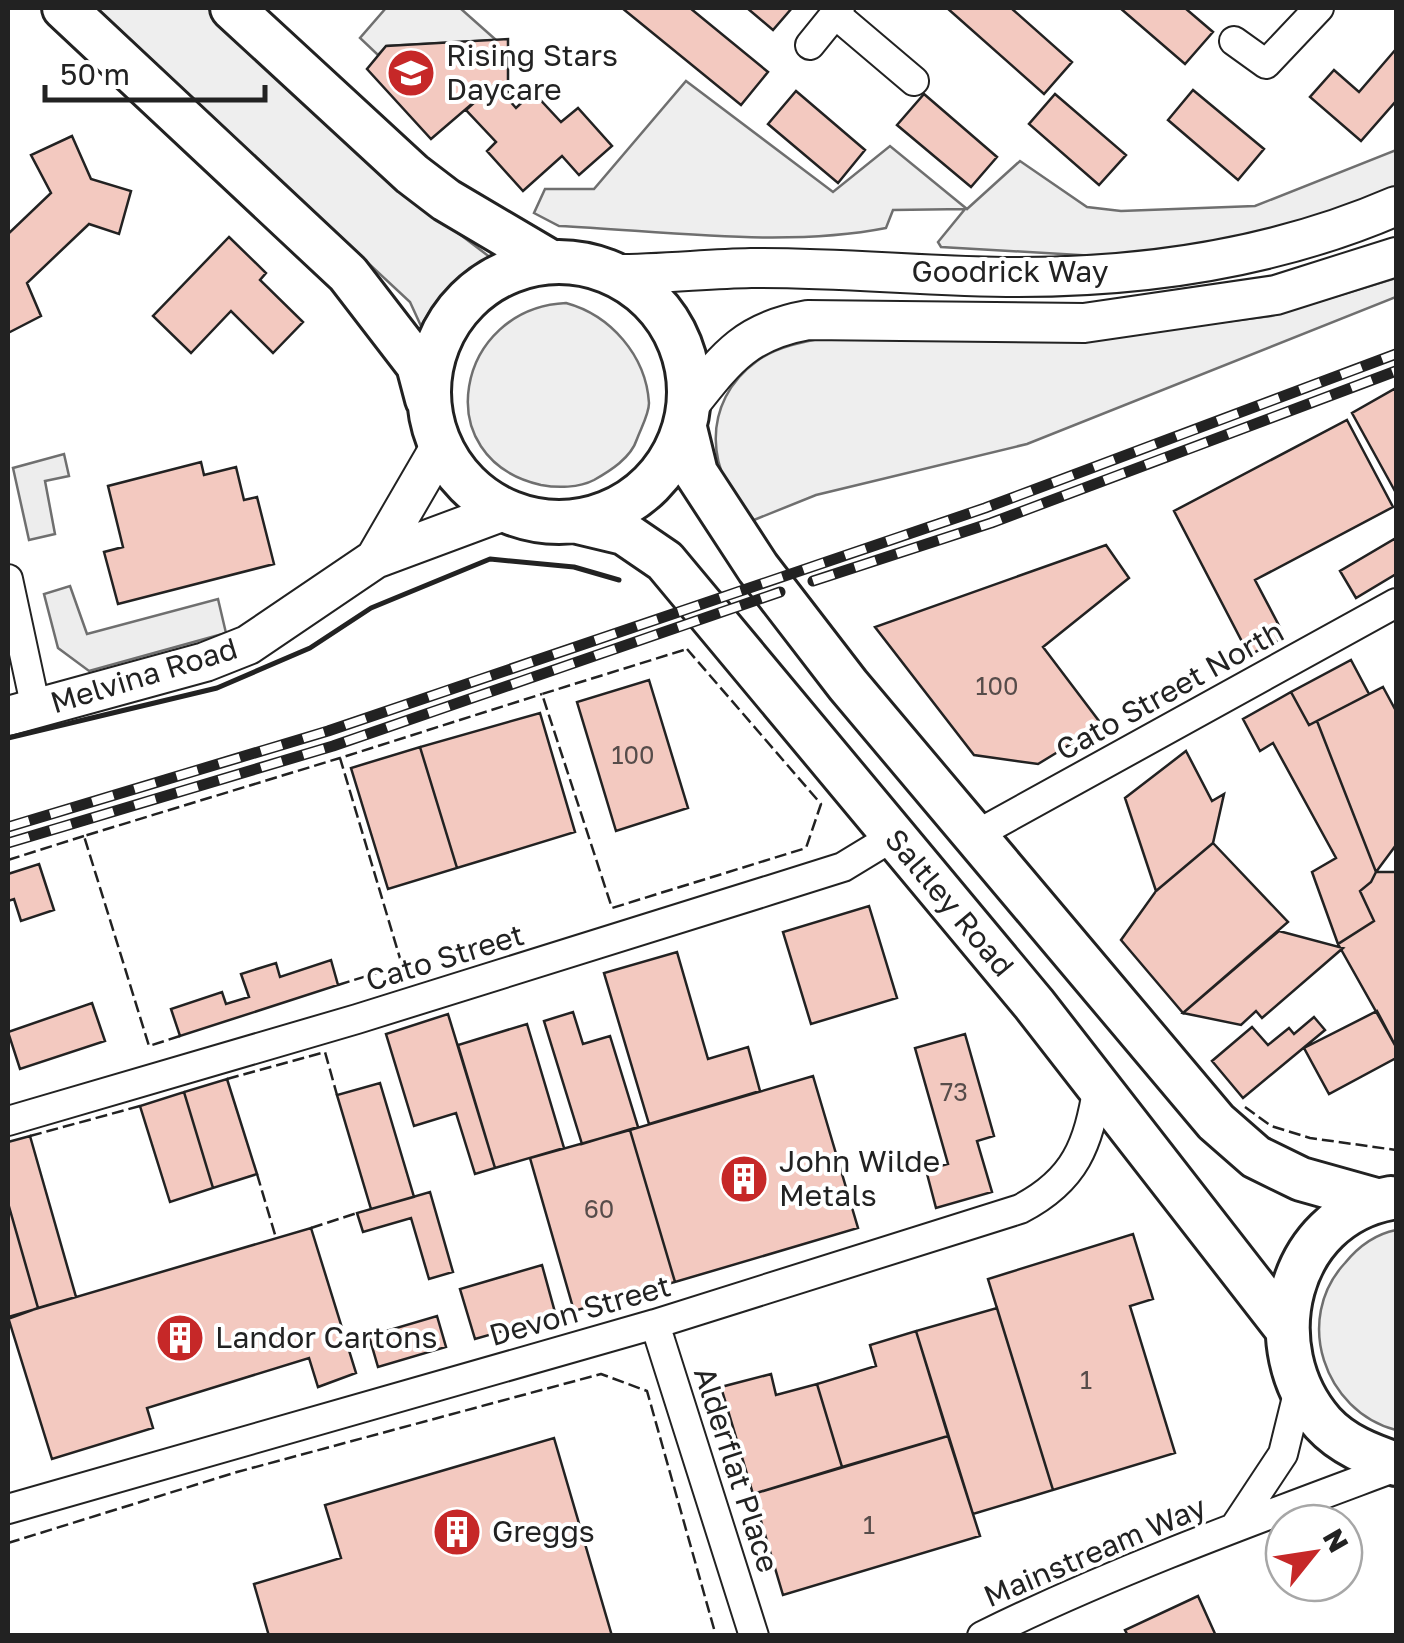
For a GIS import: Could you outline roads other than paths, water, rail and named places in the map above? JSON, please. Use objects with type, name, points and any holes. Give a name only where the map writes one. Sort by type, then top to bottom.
[{"type":"main road","points":[[64,8],[348,274],[418,365],[440,446],[456,473],[504,511],[540,522],[578,522],[614,511],[646,491],[670,462],[687,416],[687,365],[672,328],[648,296],[615,274],[584,264],[550,262],[510,271],[474,292],[447,324],[432,362],[429,404]]},
{"type":"main road","points":[[232,8],[412,174],[446,200],[550,262]]},
{"type":"main road","name":"Goodrick Way","points":[[615,274],[750,268],[1018,277],[1142,270],[1241,256],[1396,206]]},
{"type":"main road","name":"Goodrick Way","points":[[687,416],[710,379],[751,337],[782,325],[808,320],[899,319],[1084,323],[1276,295],[1396,258]]},
{"type":"main road","name":"Saltley Road","points":[[687,416],[696,473],[758,568],[848,684],[1178,1078],[1256,1157],[1301,1178],[1386,1199]]},
{"type":"main road","name":"Melvina Road","points":[[374,559],[440,446]]},
{"type":"main road","name":"Melvina Road","points":[[22,712],[205,662],[248,644],[374,559],[504,511]]},
{"type":"main road","name":"Saltley Road","points":[[578,522],[624,534],[665,562],[1098,1086],[1286,1328]]},
{"type":"main road","points":[[1386,1199],[1340,1220],[1311,1250],[1292,1287],[1286,1328],[1289,1359],[1299,1389],[1325,1425],[1360,1452],[1396,1466]]},
{"type":"street","points":[[1234,41],[1266,64],[1320,8]]},
{"type":"street","points":[[810,46],[838,11],[914,81]]},
{"type":"street","points":[[8,579],[22,712]]},
{"type":"street","name":"Cato Street North","points":[[974,836],[1396,603]]},
{"type":"street","name":"Cato Street","points":[[8,1120],[357,1019],[843,867],[894,836]]},
{"type":"street","name":"Devon Street","points":[[8,1510],[656,1324],[1020,1209],[1046,1196],[1070,1172],[1086,1140],[1098,1086]]},
{"type":"street","name":"Alderflat Place","points":[[656,1324],[754,1636]]},
{"type":"street","name":"Mainstream Way","points":[[1234,1528],[1283,1454],[1299,1389]]},
{"type":"street","name":"Mainstream Way","points":[[982,1636],[1056,1600],[1396,1466]]},
{"type":"railway","points":[[8,827],[328,731],[985,508],[1396,354]]},
{"type":"railway","points":[[813,581],[991,523],[1396,371]]},
{"type":"railway","points":[[8,843],[333,746],[780,592]]},
{"type":"place","name":"Rising Stars Daycare","points":[[411,73]]},
{"type":"place","name":"John Wilde Metals","points":[[744,1179]]},
{"type":"place","name":"Landor Cartons","points":[[180,1338]]},
{"type":"place","name":"Greggs","points":[[457,1532]]}]
